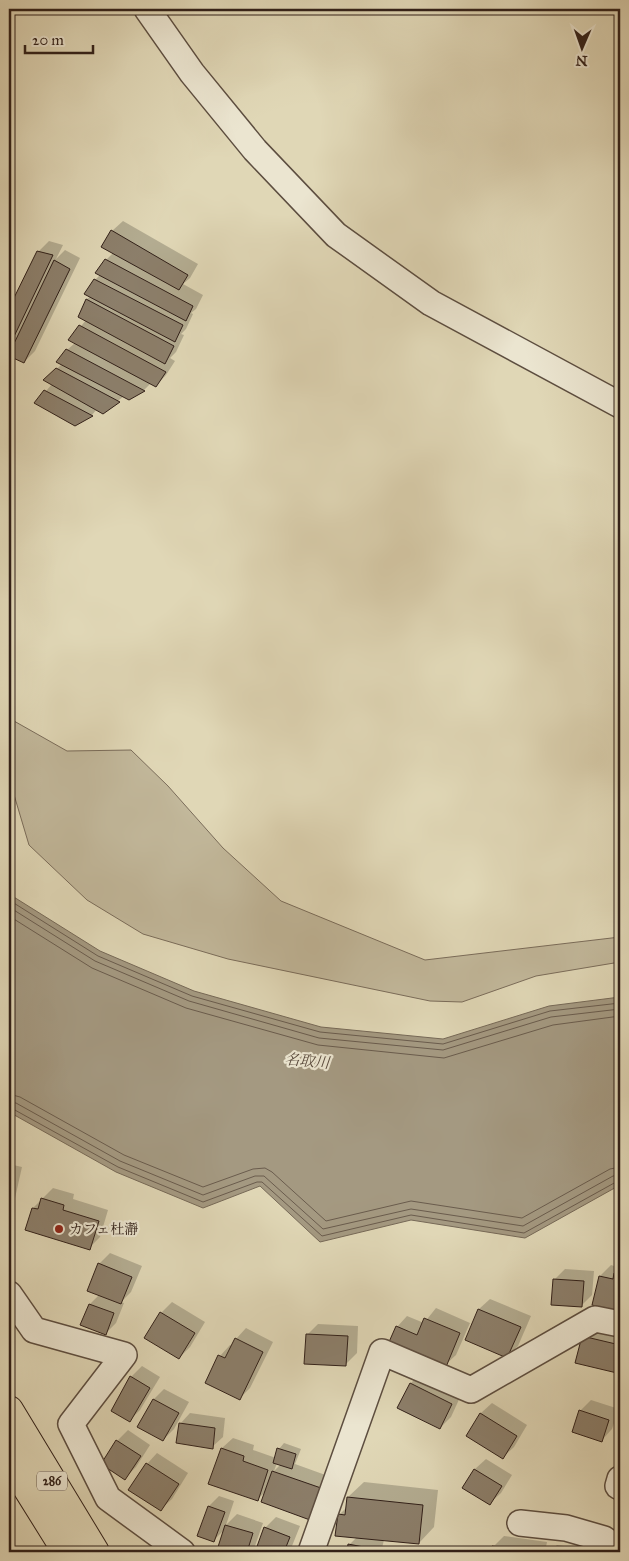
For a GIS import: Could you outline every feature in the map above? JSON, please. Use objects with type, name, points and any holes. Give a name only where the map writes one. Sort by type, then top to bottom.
[{"type":"highway","name":"286","points":[[9,1410],[95,1552]]},
{"type":"highway","name":"286","points":[[9,1459],[67,1552]]},
{"type":"street","points":[[147,9],[192,73],[255,150],[336,234],[431,303],[620,406]]},
{"type":"street","points":[[9,1294],[34,1330],[124,1356],[71,1424],[108,1498],[182,1552]]},
{"type":"street","points":[[311,1552],[382,1352],[471,1390],[595,1319],[620,1324]]},
{"type":"street","points":[[620,1479],[618,1486],[620,1487]]},
{"type":"street","points":[[520,1523],[566,1528],[604,1538],[620,1550]]},
{"type":"shaded area","points":[[14,721],[67,751],[131,750],[168,786],[223,848],[281,901],[425,960],[620,937],[620,962],[536,976],[462,1002],[430,1001],[228,959],[143,934],[87,900],[29,845],[9,778]]},
{"type":"water","name":"名取川","points":[[9,894],[100,951],[194,991],[321,1027],[443,1039],[549,1006],[620,997],[620,1185],[525,1238],[411,1220],[320,1242],[260,1186],[203,1208],[116,1172],[9,1112]]},
{"type":"building","points":[[111,230],[188,275],[179,290],[101,247]]},
{"type":"building","points":[[37,251],[53,255],[9,347],[9,308]]},
{"type":"building","points":[[105,259],[193,306],[186,321],[95,273]]},
{"type":"building","points":[[54,260],[70,269],[24,363],[9,356],[9,354]]},
{"type":"building","points":[[94,279],[183,325],[175,342],[84,294]]},
{"type":"building","points":[[86,299],[174,346],[165,364],[78,317]]},
{"type":"building","points":[[79,325],[166,372],[156,387],[68,340]]},
{"type":"building","points":[[66,349],[145,391],[129,400],[56,362]]},
{"type":"building","points":[[56,368],[120,402],[103,414],[43,380]]},
{"type":"building","points":[[44,390],[93,416],[75,426],[34,403]]},
{"type":"building","points":[[41,1198],[64,1205],[63,1210],[99,1221],[90,1250],[25,1230],[32,1208],[38,1209]]},
{"type":"building","points":[[98,1263],[132,1277],[121,1304],[87,1291]]},
{"type":"building","points":[[614,1273],[620,1275],[620,1312],[592,1305],[599,1276],[613,1279]]},
{"type":"building","points":[[553,1279],[584,1281],[582,1307],[551,1305]]},
{"type":"building","points":[[89,1304],[114,1313],[106,1335],[80,1325]]},
{"type":"building","points":[[478,1309],[521,1327],[507,1358],[465,1340]]},
{"type":"building","points":[[160,1312],[195,1333],[179,1359],[144,1338]]},
{"type":"building","points":[[424,1318],[460,1333],[446,1367],[389,1342],[396,1326],[417,1335]]},
{"type":"building","points":[[306,1334],[348,1336],[346,1366],[304,1364]]},
{"type":"building","points":[[582,1336],[620,1345],[617,1373],[575,1363]]},
{"type":"building","points":[[235,1338],[263,1352],[240,1400],[205,1383],[218,1355],[225,1358]]},
{"type":"building","points":[[130,1376],[150,1388],[130,1422],[111,1411]]},
{"type":"building","points":[[410,1383],[452,1404],[440,1429],[397,1408]]},
{"type":"building","points":[[153,1399],[179,1413],[163,1441],[137,1427]]},
{"type":"building","points":[[579,1410],[609,1420],[602,1442],[572,1432]]},
{"type":"building","points":[[480,1413],[517,1436],[503,1459],[466,1436]]},
{"type":"building","points":[[179,1423],[215,1428],[213,1449],[176,1443]]},
{"type":"building","points":[[116,1440],[141,1456],[125,1480],[101,1464]]},
{"type":"building","points":[[221,1448],[244,1456],[243,1461],[268,1470],[258,1501],[208,1484]]},
{"type":"building","points":[[277,1448],[296,1454],[292,1469],[273,1463]]},
{"type":"building","points":[[146,1463],[179,1484],[161,1511],[128,1490]]},
{"type":"building","points":[[474,1469],[502,1486],[490,1505],[462,1488]]},
{"type":"building","points":[[272,1471],[321,1488],[310,1520],[261,1502]]},
{"type":"building","points":[[347,1497],[423,1505],[419,1544],[335,1536],[338,1514],[345,1515]]},
{"type":"building","points":[[208,1506],[225,1512],[214,1542],[197,1536]]},
{"type":"building","points":[[225,1525],[253,1533],[247,1552],[217,1550]]},
{"type":"building","points":[[264,1527],[290,1537],[284,1552],[255,1552]]},
{"type":"building","points":[[348,1544],[374,1549],[374,1552],[347,1552]]},
{"type":"building","points":[[492,1546],[533,1552],[491,1552]]},
{"type":"place","name":"カフェ杜瀞","points":[[59,1229]]}]
